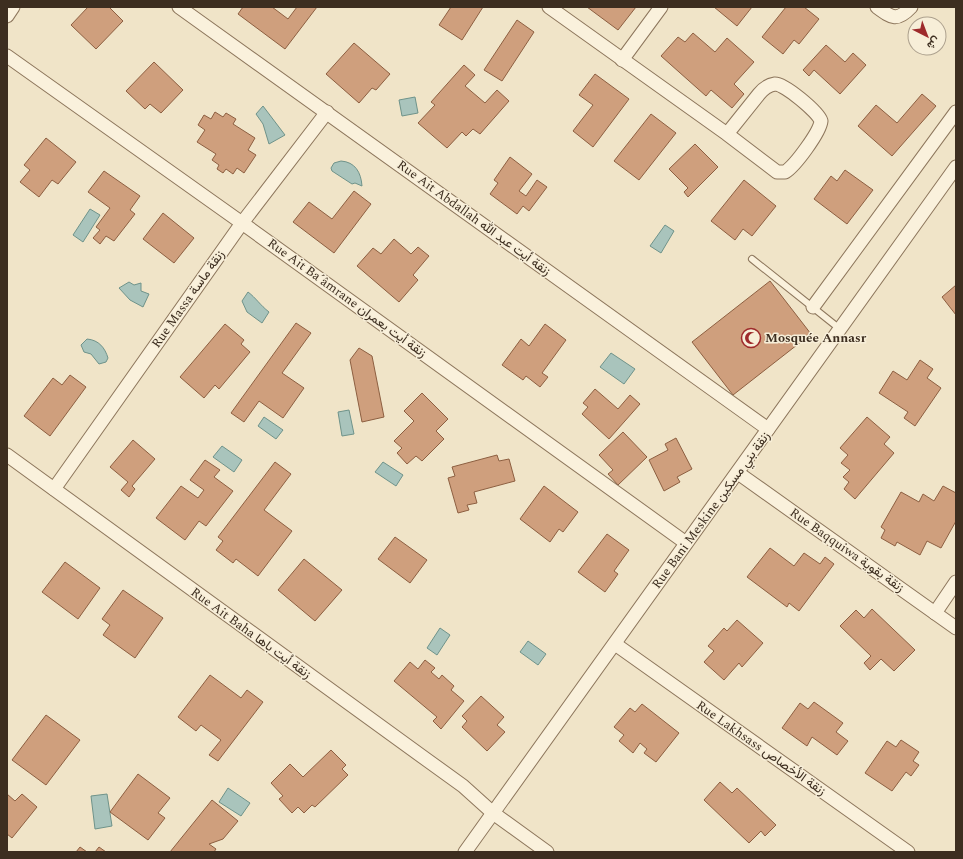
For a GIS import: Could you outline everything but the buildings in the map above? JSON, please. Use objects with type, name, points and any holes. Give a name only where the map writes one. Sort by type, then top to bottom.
[{"type":"street","points":[[7,16],[13,7]]},
{"type":"street","name":"Rue Ait Abdallah زنقة أيت عبد الله","points":[[179,7],[768,429]]},
{"type":"street","points":[[549,7],[727,134],[777,172],[781,173],[789,170],[819,130],[822,121],[817,114],[784,87],[774,84],[764,88],[727,134]]},
{"type":"street","points":[[622,60],[661,7]]},
{"type":"street","points":[[877,7],[893,17],[899,17],[911,7]]},
{"type":"street","name":"Rue Ait Ba´âmrane زنقة أيت بعمران","points":[[7,56],[242,223],[686,543]]},
{"type":"street","name":"Rue Massa زنقة ماسة","points":[[54,489],[242,223],[327,112]]},
{"type":"street","points":[[813,307],[956,112]]},
{"type":"street","name":"Rue Bani Meskine زنقة بني مسكين","points":[[466,852],[956,167]]},
{"type":"street","name":"Rue Ait Baha زنقة أيت باها","points":[[7,455],[463,786],[493,813],[548,852]]},
{"type":"street","name":"Rue Baqquiwa زنقة بقوية","points":[[738,473],[956,628]]},
{"type":"street","points":[[935,613],[956,582]]},
{"type":"street","name":"Rue Lakhsass زنقة الأخصاص","points":[[615,644],[908,852]]},
{"type":"lane","points":[[752,259],[840,329]]},
{"type":"water","points":[[415,97],[418,113],[402,116],[399,100]]},
{"type":"water","points":[[263,106],[285,135],[269,144],[263,124],[256,114]]},
{"type":"water","points":[[341,161],[350,163],[354,166],[359,172],[362,186],[355,183],[352,184],[332,171],[331,168],[334,163]]},
{"type":"water","points":[[90,209],[100,215],[83,242],[73,235]]},
{"type":"water","points":[[665,225],[674,231],[661,253],[650,246]]},
{"type":"water","points":[[129,282],[134,285],[141,283],[141,291],[149,294],[143,307],[130,300],[119,288]]},
{"type":"water","points":[[248,292],[269,312],[262,323],[247,312],[242,301]]},
{"type":"water","points":[[87,339],[95,341],[103,348],[108,358],[106,362],[99,364],[91,354],[84,352],[81,345]]},
{"type":"water","points":[[611,353],[635,369],[624,384],[600,367]]},
{"type":"water","points":[[349,410],[354,434],[342,436],[338,412]]},
{"type":"water","points":[[264,417],[283,430],[276,439],[258,426]]},
{"type":"water","points":[[222,446],[242,460],[234,472],[213,457]]},
{"type":"water","points":[[383,462],[403,475],[396,486],[375,472]]},
{"type":"water","points":[[440,628],[450,635],[437,655],[427,648]]},
{"type":"water","points":[[528,641],[546,654],[538,665],[520,652]]},
{"type":"water","points":[[228,788],[250,803],[241,816],[219,802]]},
{"type":"water","points":[[107,794],[112,826],[95,829],[91,796]]},
{"type":"place","name":"Mosquée Annasr","points":[[751,338]]}]
